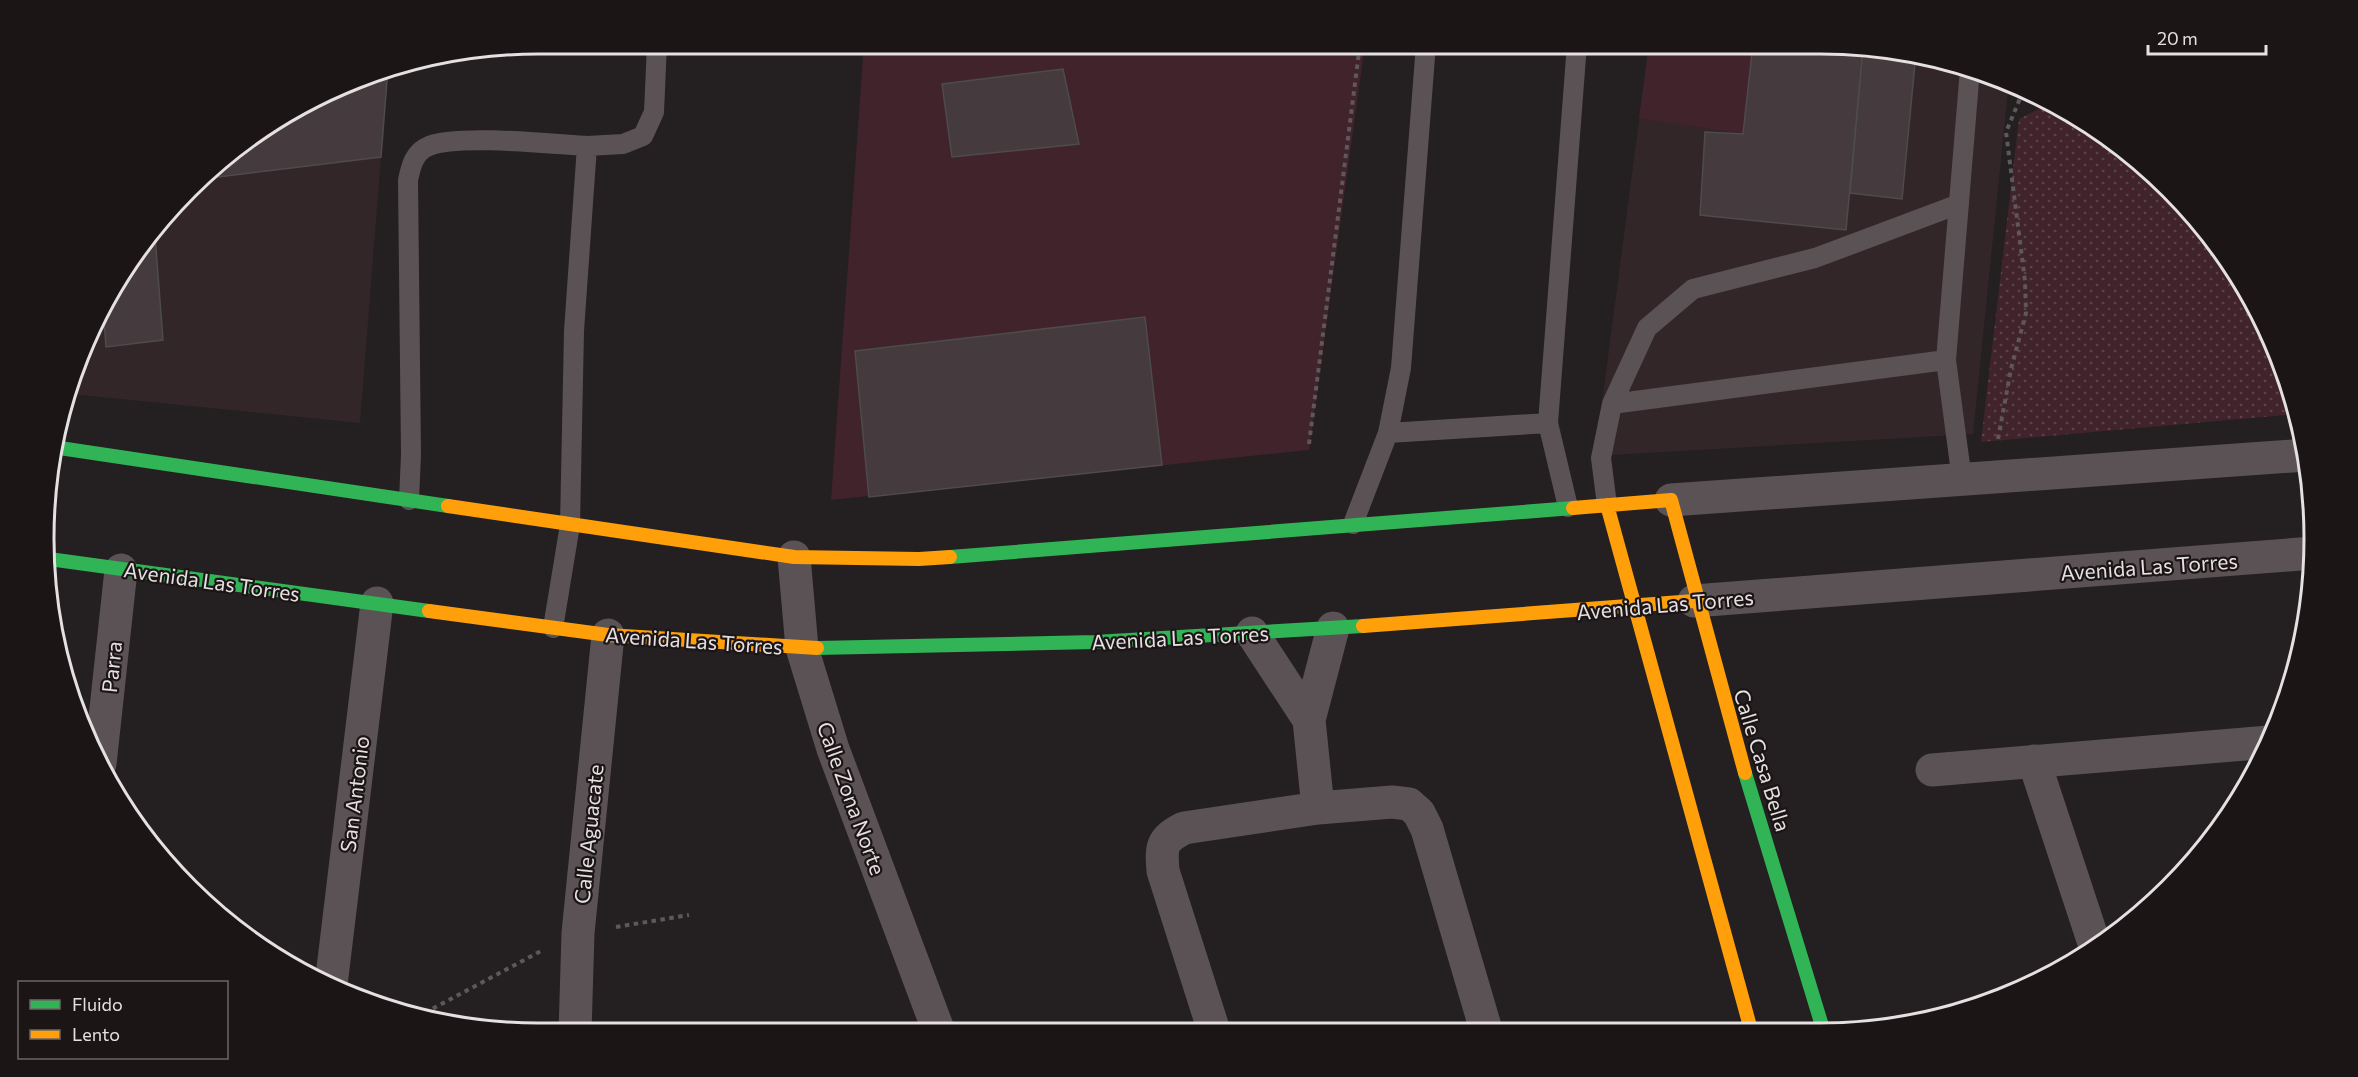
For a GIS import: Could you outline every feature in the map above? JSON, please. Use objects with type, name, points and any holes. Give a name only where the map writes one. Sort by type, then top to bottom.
[{"type":"street","points":[[62,448],[795,557],[919,559],[1568,507],[2297,456]]},
{"type":"street","name":"Calle Casa Bella","points":[[1671,500],[1695,601],[1821,1023]]},
{"type":"street","points":[[1607,505],[1633,607],[1749,1023]]},
{"type":"street","name":"Avenida Las Torres","points":[[55,560],[608,635],[802,648],[1095,642],[1333,628],[2303,555]]},
{"type":"street","name":"Calle Zona Norte","points":[[795,557],[802,648],[833,749],[936,1023]]},
{"type":"street","name":"Parra","points":[[102,748],[121,570]]},
{"type":"street","name":"San Antonio","points":[[332,977],[377,603]]},
{"type":"street","points":[[1318,808],[1309,720],[1333,628]]},
{"type":"street","points":[[1252,633],[1309,720]]},
{"type":"street","name":"Calle Aguacate","points":[[575,1023],[578,933],[608,635]]},
{"type":"street","points":[[1932,771],[2259,743]]},
{"type":"street","points":[[2034,761],[2093,938]]},
{"type":"street","points":[[1211,1023],[1163,871],[1161,850],[1167,837],[1184,828],[1318,808],[1392,802],[1409,804],[1419,813],[1427,829],[1484,1023]]},
{"type":"lane","points":[[409,500],[411,455],[408,180],[411,162],[428,146],[456,141],[587,146],[623,144],[643,136],[654,112],[657,54]]},
{"type":"lane","points":[[1353,524],[1388,433],[1401,369],[1425,54]]},
{"type":"lane","points":[[1568,507],[1548,423],[1576,54]]},
{"type":"lane","points":[[1969,78],[1946,360],[1976,479]]},
{"type":"lane","points":[[553,628],[570,525],[574,331],[587,146]]},
{"type":"lane","points":[[1607,505],[1601,458],[1612,404],[1647,328],[1693,289],[1815,258],[1959,204]]},
{"type":"lane","points":[[1612,404],[1946,360]]},
{"type":"lane","points":[[1388,433],[1548,423]]},
{"type":"path","points":[[1309,444],[1359,54]]},
{"type":"path","points":[[1976,479],[2026,313],[2025,281],[2006,132],[2020,98]]},
{"type":"path","points":[[430,1010],[578,933],[689,915]]},
{"type":"shaded area","points":[[863,54],[1364,54],[1309,450],[831,500]]},
{"type":"shaded area","points":[[1648,54],[1820,54],[1883,58],[1945,71],[2008,92],[1973,434],[1595,456]]},
{"type":"shaded area","points":[[1648,54],[1752,54],[1743,134],[1639,118]]},
{"type":"shaded area","points":[[387,79],[360,423],[77,395],[91,353],[119,296],[154,244],[196,196],[244,154],[296,119],[353,91]]},
{"type":"shaded area","points":[[2041,108],[2062,119],[2089,136],[2139,174],[2184,219],[2222,269],[2254,324],[2267,353],[2287,415],[1981,442],[2019,119]]},
{"type":"building","points":[[1752,54],[1862,56],[1846,230],[1700,215],[1705,132],[1743,134]]},
{"type":"building","points":[[1862,56],[1915,63],[1902,199],[1850,193]]},
{"type":"building","points":[[1063,69],[1079,144],[952,157],[942,84]]},
{"type":"building","points":[[387,79],[381,157],[216,177],[244,154],[296,119],[353,91]]},
{"type":"building","points":[[155,242],[163,340],[106,347],[104,324],[119,296]]},
{"type":"building","points":[[1145,317],[1162,465],[869,497],[855,351]]},
{"type":"traffic: fast","points":[[62,448],[448,506]]},
{"type":"traffic: fast","points":[[950,557],[1573,508]]},
{"type":"traffic: fast","points":[[55,560],[429,611]]},
{"type":"traffic: fast","points":[[817,648],[1095,642],[1363,626]]},
{"type":"traffic: fast","points":[[1745,773],[1821,1023]]},
{"type":"traffic: slow","points":[[1573,508],[1671,500],[1745,773]]},
{"type":"traffic: slow","points":[[1607,505],[1749,1023]]},
{"type":"traffic: slow","points":[[448,506],[794,557],[919,559],[950,557]]},
{"type":"traffic: slow","points":[[1363,626],[1694,601]]},
{"type":"traffic: slow","points":[[429,611],[608,635],[817,648]]}]
